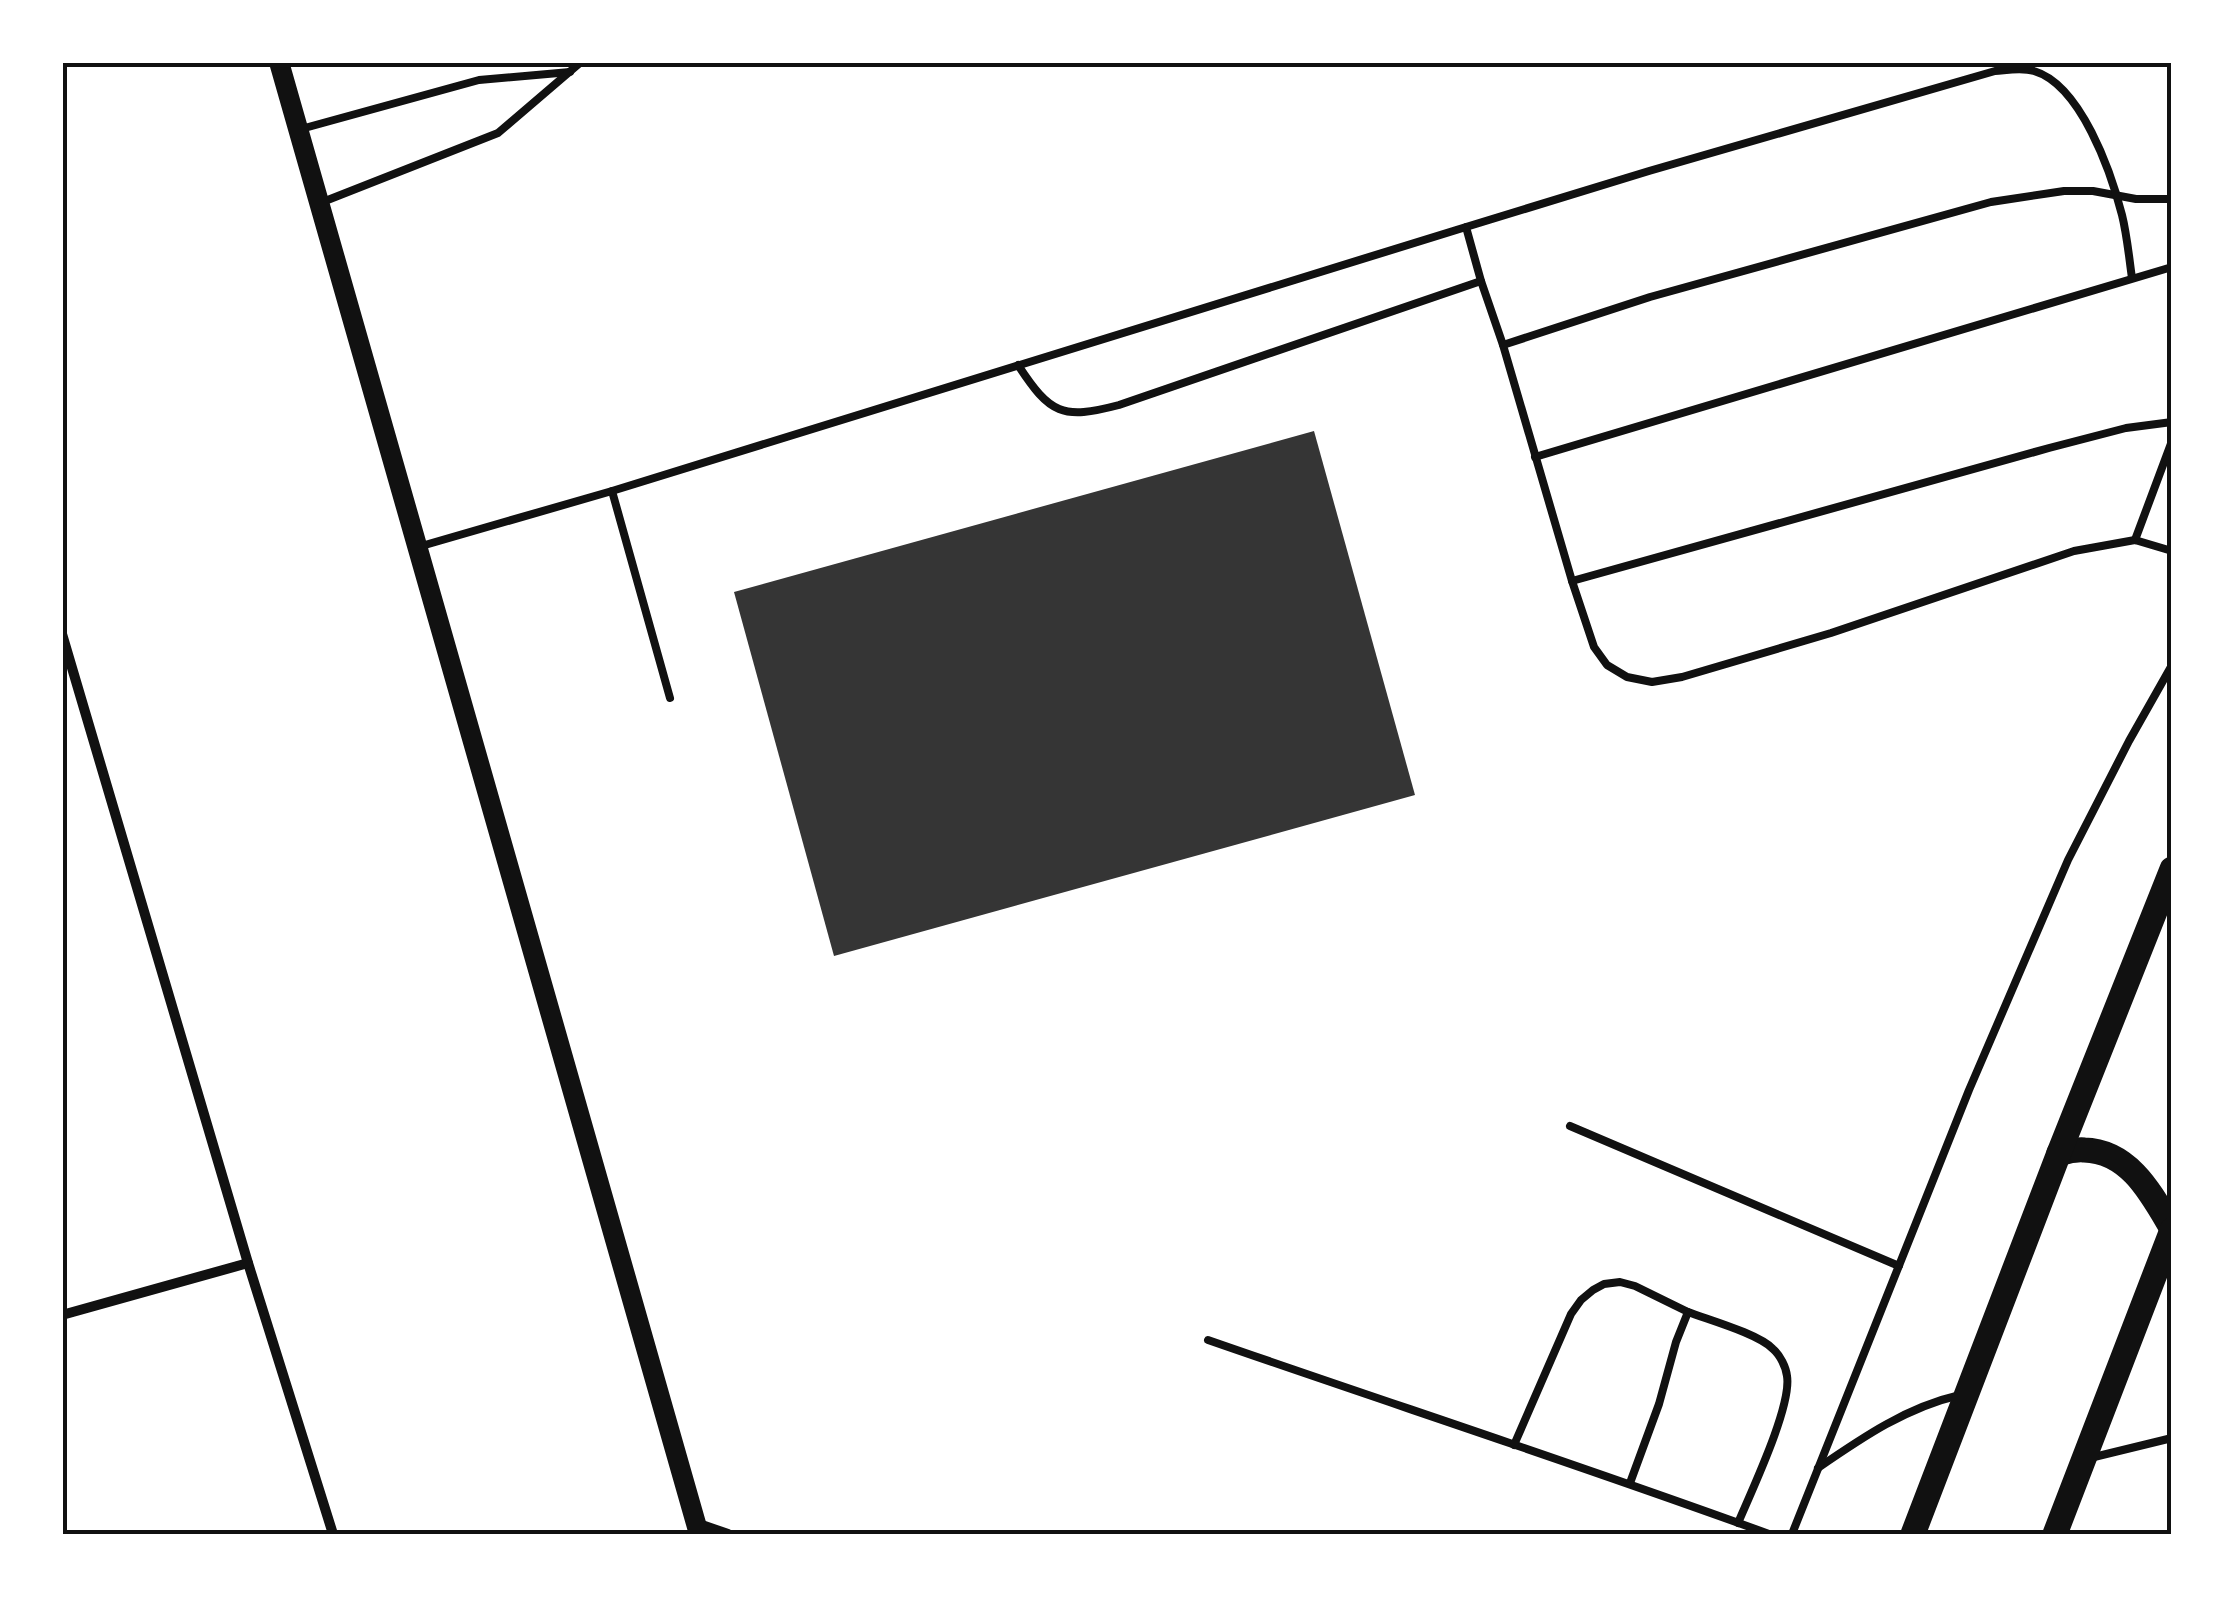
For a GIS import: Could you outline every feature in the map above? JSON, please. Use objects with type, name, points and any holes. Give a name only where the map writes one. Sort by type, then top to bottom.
[{"type":"main road","points":[[279,62],[697,1529]]},
{"type":"main road","points":[[1913,1534],[2172,869]]},
{"type":"main road","points":[[2055,1534],[2163,1265],[2172,1230],[2153,1196],[2122,1162],[2104,1153],[2084,1150],[2059,1153]]},
{"type":"street","points":[[62,634],[248,1263],[333,1534]]},
{"type":"street","points":[[62,1315],[248,1263]]},
{"type":"street","points":[[697,1529],[728,1534]]},
{"type":"lane","points":[[320,202],[498,133],[581,62]]},
{"type":"lane","points":[[416,548],[1466,227],[1995,71],[2035,71],[2070,97],[2116,194],[2132,278]]},
{"type":"lane","points":[[300,129],[479,80],[570,72]]},
{"type":"lane","points":[[1504,345],[1650,297],[1991,202],[2064,191],[2136,199],[2172,198]]},
{"type":"lane","points":[[1466,227],[1594,647],[1606,665],[1627,678],[1652,682],[1682,677],[1831,634],[2074,550],[2135,540],[2172,551]]},
{"type":"lane","points":[[1536,457],[2172,267]]},
{"type":"lane","points":[[1018,365],[1036,392],[1054,406],[1073,414],[1090,412],[1481,281]]},
{"type":"lane","points":[[1572,581],[2049,448],[2126,428],[2172,422]]},
{"type":"lane","points":[[2135,540],[2172,441]]},
{"type":"lane","points":[[612,491],[670,698]]},
{"type":"lane","points":[[1792,1534],[1969,1090],[2068,860],[2172,665]]},
{"type":"lane","points":[[1570,1126],[1899,1266]]},
{"type":"lane","points":[[1514,1445],[1571,1314],[1581,1300],[1604,1284],[1620,1282],[1635,1286],[1688,1312],[1762,1340],[1782,1361],[1787,1391],[1774,1436],[1738,1523]]},
{"type":"lane","points":[[1630,1483],[1688,1312]]},
{"type":"lane","points":[[1208,1340],[1769,1534]]},
{"type":"lane","points":[[1818,1468],[1894,1420],[1967,1394]]},
{"type":"lane","points":[[2085,1459],[2172,1438]]},
{"type":"building","points":[[1314,431],[1415,795],[834,956],[734,592]]}]
